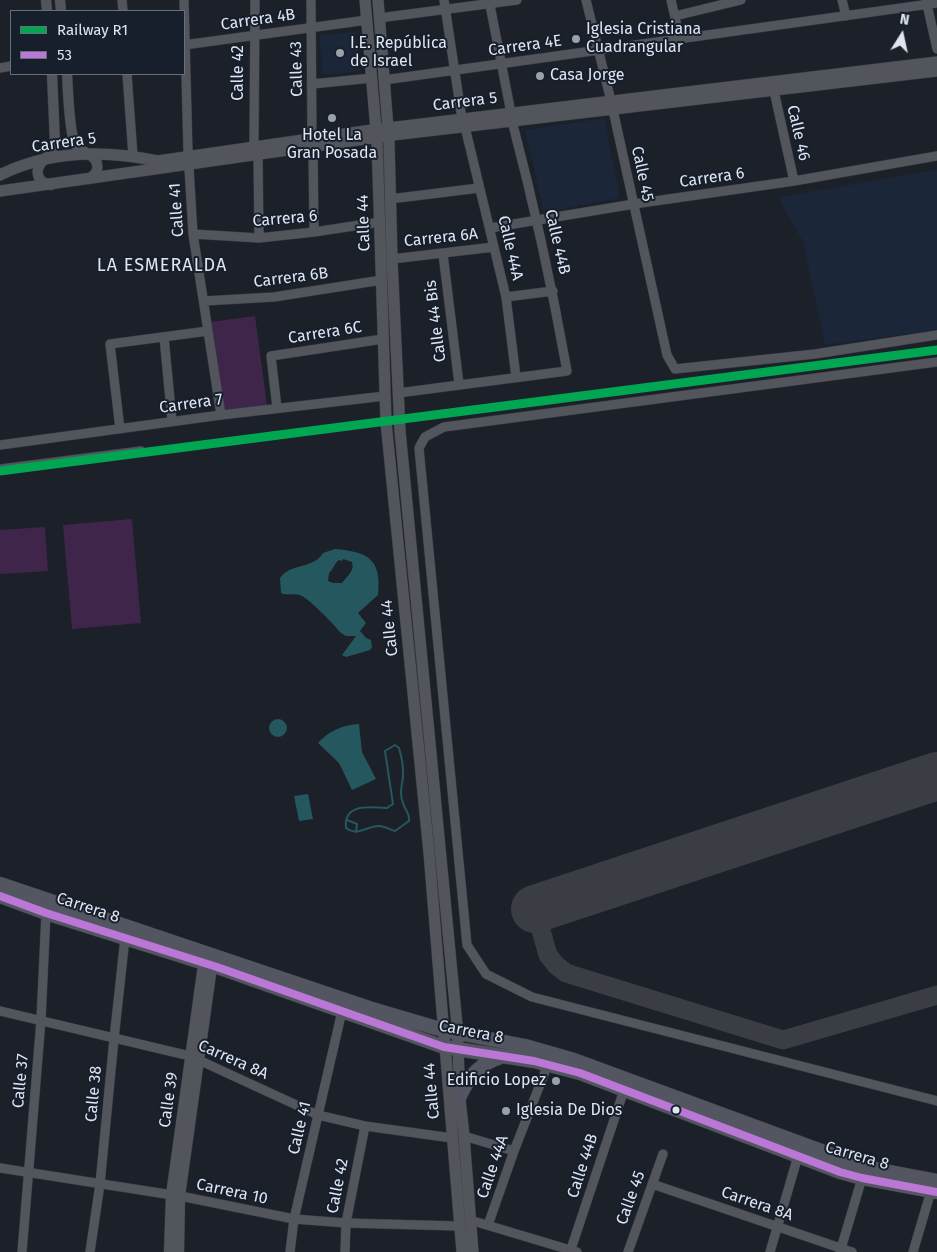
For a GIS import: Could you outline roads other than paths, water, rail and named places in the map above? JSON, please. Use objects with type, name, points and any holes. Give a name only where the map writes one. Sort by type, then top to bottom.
[{"type":"main road","name":"Calle 44","points":[[365,0],[372,78],[382,133],[390,199],[400,431],[458,1034],[460,1096],[473,1252]]},
{"type":"main road","name":"Calle 44","points":[[378,0],[384,80],[380,222],[387,433],[433,893],[462,1252]]},
{"type":"main road","name":"Carrera 5","points":[[0,191],[50,185],[189,160],[382,133],[937,62]]},
{"type":"main road","name":"Carrera 5","points":[[612,105],[774,91],[937,71]]},
{"type":"main road","name":"Carrera 5","points":[[0,175],[42,160],[86,154],[133,156],[158,161],[189,160]]},
{"type":"main road","name":"Carrera 8","points":[[0,884],[444,1047],[548,1064],[580,1072],[798,1156],[862,1178],[935,1188]]},
{"type":"main road","name":"Carrera 8","points":[[0,896],[125,938],[208,959],[443,1030],[525,1046],[574,1060],[846,1160],[935,1188]]},
{"type":"main road","points":[[460,1096],[469,1077],[476,1070],[489,1061],[503,1056]]},
{"type":"street","name":"Calle 42","points":[[255,0],[254,36],[259,238]]},
{"type":"street","name":"Calle 43","points":[[311,0],[314,232]]},
{"type":"street","points":[[379,18],[444,5],[517,0]]},
{"type":"street","name":"Calle 45","points":[[586,0],[612,105],[666,355],[675,369],[814,354],[937,335]]},
{"type":"street","points":[[671,0],[680,39]]},
{"type":"street","points":[[675,16],[741,0]]},
{"type":"street","points":[[842,0],[846,16]]},
{"type":"street","name":"Calle 44B","points":[[489,2],[512,117],[553,291],[567,371],[516,378]]},
{"type":"street","points":[[930,3],[937,49]]},
{"type":"street","name":"Carrera 4E","points":[[384,80],[930,3]]},
{"type":"street","name":"Calle 44A","points":[[444,5],[464,123],[506,297],[516,378]]},
{"type":"street","name":"Carrera 4B","points":[[185,45],[367,20]]},
{"type":"street","name":"Calle 41","points":[[185,68],[193,234],[221,415]]},
{"type":"street","points":[[50,185],[42,182],[37,174],[37,169],[42,160],[51,153],[55,144],[52,75]]},
{"type":"street","points":[[67,75],[73,138],[78,149],[92,156],[98,166],[92,177],[86,179]]},
{"type":"street","points":[[127,75],[133,156]]},
{"type":"street","points":[[312,84],[372,78]]},
{"type":"street","name":"Calle 46","points":[[774,91],[794,181]]},
{"type":"street","name":"Carrera 6","points":[[490,228],[634,204],[794,181],[937,156]]},
{"type":"street","points":[[390,199],[479,188]]},
{"type":"street","name":"Carrera 6","points":[[193,234],[259,238],[380,222]]},
{"type":"street","name":"Carrera 6A","points":[[392,259],[494,247]]},
{"type":"street","name":"Calle 44 Bis","points":[[443,254],[459,384]]},
{"type":"street","name":"Carrera 6B","points":[[204,301],[274,296],[382,280]]},
{"type":"street","points":[[506,297],[553,291]]},
{"type":"street","points":[[120,429],[110,344],[208,331]]},
{"type":"street","points":[[164,337],[172,421]]},
{"type":"street","name":"Carrera 6C","points":[[277,408],[271,356],[383,339]]},
{"type":"street","points":[[937,362],[444,427],[425,437],[419,448],[467,945],[486,974],[532,997],[937,1101]]},
{"type":"street","points":[[398,393],[516,378]]},
{"type":"street","name":"Carrera 7","points":[[0,445],[172,421],[385,396]]},
{"type":"street","points":[[0,469],[140,451]]},
{"type":"street","name":"Calle 37","points":[[22,1252],[41,1020],[46,912]]},
{"type":"street","name":"Calle 38","points":[[90,1252],[100,1184],[125,938]]},
{"type":"street","name":"Calle 39","points":[[169,1252],[208,959]]},
{"type":"street","name":"Carrera 8A","points":[[0,1011],[194,1058],[318,1115],[365,1126],[452,1138]]},
{"type":"street","name":"Calle 41","points":[[290,1252],[294,1219],[342,1011]]},
{"type":"street","name":"Calle 44A","points":[[488,1226],[514,1151],[548,1064]]},
{"type":"street","name":"Calle 44B","points":[[573,1251],[624,1090]]},
{"type":"street","name":"Calle 42","points":[[345,1252],[346,1223],[365,1126]]},
{"type":"street","points":[[464,1136],[514,1151]]},
{"type":"street","name":"Calle 45","points":[[628,1252],[663,1154]]},
{"type":"street","points":[[770,1252],[798,1156]]},
{"type":"street","name":"Carrera 10","points":[[0,1168],[175,1196],[294,1219],[346,1223],[459,1226]]},
{"type":"street","points":[[841,1250],[862,1178]]},
{"type":"street","name":"Carrera 8A","points":[[652,1184],[777,1226],[841,1250],[852,1252]]},
{"type":"street","points":[[913,1252],[935,1188]]},
{"type":"street","name":"Calle 39","points":[[175,1196],[179,1252]]},
{"type":"street","points":[[470,1220],[573,1251]]},
{"type":"waterway","points":[[395,745],[399,748],[402,760],[401,794],[409,821],[395,831],[379,826],[358,831],[346,828],[346,820],[353,810],[366,807],[387,808],[393,804],[385,751],[395,745]]},
{"type":"waterway","points":[[347,820],[357,824],[356,832]]},
{"type":"rail line","name":"R1","points":[[0,471],[937,350]]},
{"type":"place","name":"Iglesia Cristiana Cuadrangular","points":[[576,39]]},
{"type":"place","name":"I.E. República de Israel","points":[[340,53]]},
{"type":"place","name":"Casa Jorge","points":[[540,76]]},
{"type":"place","name":"Hotel La Gran Posada","points":[[332,118]]},
{"type":"place","name":"Edificio Lopez","points":[[556,1081]]},
{"type":"place","name":"Iglesia De Dios","points":[[506,1111]]},
{"type":"district","name":"LA ESMERALDA","points":[[162,266]]}]
